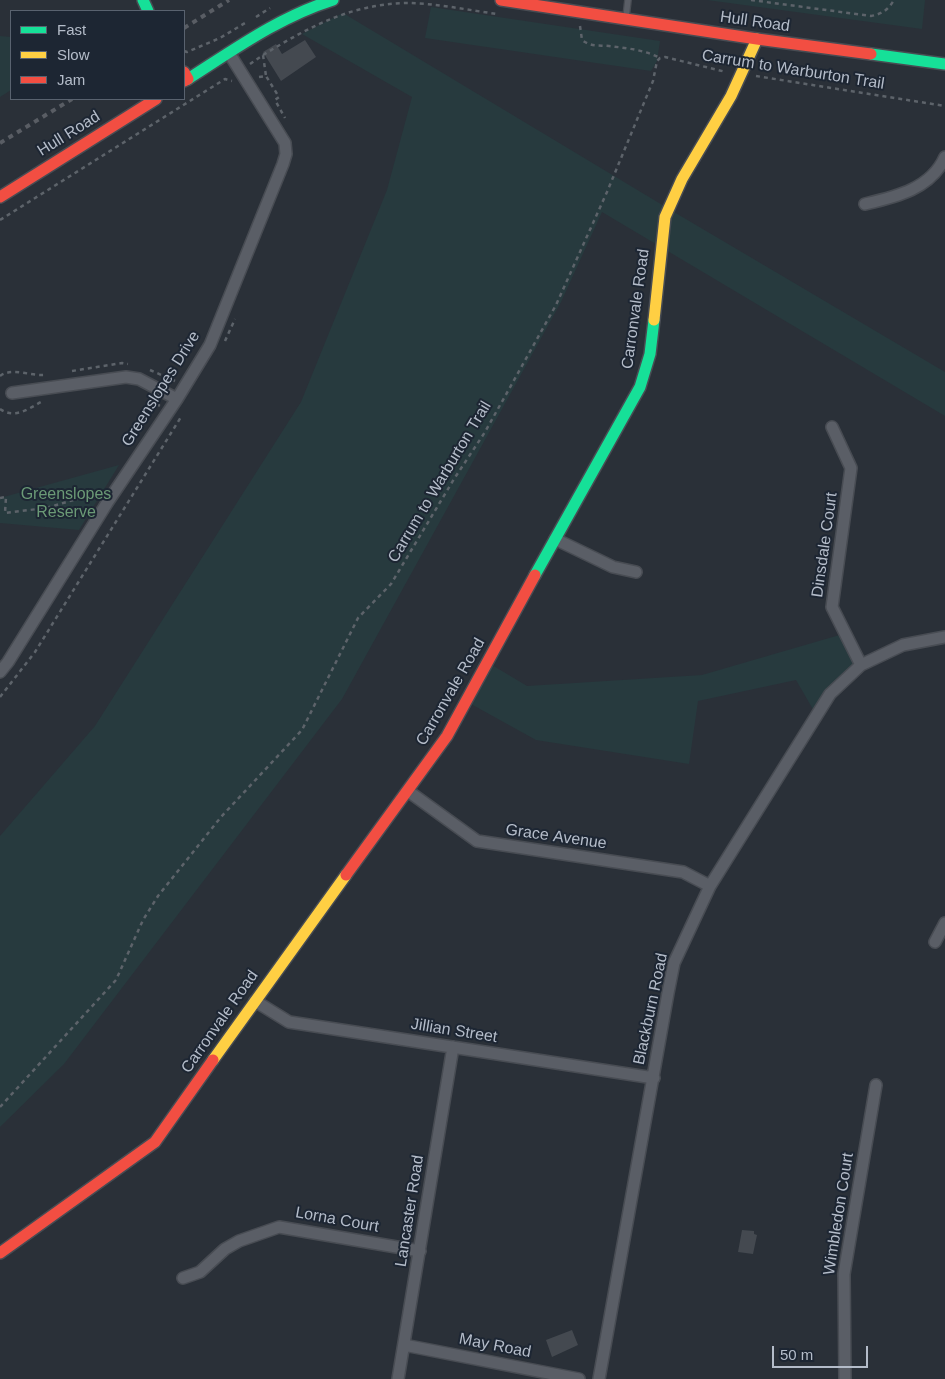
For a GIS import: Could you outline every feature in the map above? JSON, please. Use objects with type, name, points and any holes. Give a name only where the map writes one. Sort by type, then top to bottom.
[{"type":"street","points":[[185,77],[296,15],[333,0]]},
{"type":"street","name":"Hull Road","points":[[501,0],[757,39],[945,64]]},
{"type":"street","name":"Carronvale Road","points":[[0,1253],[155,1142],[447,736],[640,388],[650,354],[665,217],[682,179],[731,96],[757,39]]},
{"type":"street","name":"Greenslopes Drive","points":[[0,672],[210,345],[286,154],[285,143],[228,53]]},
{"type":"street","name":"Hull Road","points":[[0,197],[154,100]]},
{"type":"street","points":[[865,204],[896,197],[922,185],[945,157]]},
{"type":"street","points":[[12,393],[126,377],[138,379],[177,399]]},
{"type":"street","name":"Dinsdale Court","points":[[832,427],[851,468],[832,608],[861,665]]},
{"type":"street","points":[[555,539],[613,567],[636,572]]},
{"type":"street","name":"Blackburn Road","points":[[599,1379],[674,963],[710,886],[830,694],[861,665],[903,645],[945,637]]},
{"type":"street","name":"Grace Avenue","points":[[408,791],[477,842],[683,872],[710,886]]},
{"type":"street","points":[[935,942],[945,923]]},
{"type":"street","name":"Jillian Street","points":[[255,1001],[288,1022],[654,1078]]},
{"type":"street","name":"Lancaster Road","points":[[398,1379],[453,1047]]},
{"type":"street","name":"Wimbledon Court","points":[[845,1379],[844,1274],[876,1085]]},
{"type":"street","name":"Lorna Court","points":[[183,1278],[200,1272],[225,1249],[279,1227],[420,1251]]},
{"type":"street","name":"May Road","points":[[404,1345],[579,1379]]},
{"type":"lane","points":[[626,19],[628,0]]},
{"type":"path","points":[[751,0],[866,16],[879,15],[886,11],[894,0]]},
{"type":"path","points":[[250,64],[299,33],[323,21],[377,6],[407,3],[502,15]]},
{"type":"path","points":[[254,18],[270,8]]},
{"type":"path","points":[[582,12],[580,26],[582,40],[590,46],[608,46],[633,50],[660,58]]},
{"type":"path","points":[[185,52],[220,38],[245,23]]},
{"type":"path","points":[[580,26],[589,28]]},
{"type":"path","points":[[263,55],[266,76]]},
{"type":"path","name":"Carrum to Warburton Trail","points":[[0,1107],[116,980],[143,920],[158,896],[221,817],[302,730],[358,618],[391,584],[454,479],[485,432],[556,305],[607,192],[653,81],[657,61],[665,57],[731,74],[742,74],[945,106]]},
{"type":"path","points":[[0,220],[225,79],[232,81]]},
{"type":"path","points":[[70,372],[122,363],[129,364]]},
{"type":"path","points":[[143,368],[175,381],[180,373]]},
{"type":"path","points":[[0,376],[4,373],[15,372],[34,376],[52,375]]},
{"type":"path","points":[[143,395],[159,405],[154,413]]},
{"type":"path","points":[[0,410],[12,414],[19,413],[42,401]]},
{"type":"path","points":[[0,498],[6,497],[5,513]]},
{"type":"path","points":[[0,514],[46,508],[84,497],[95,497],[107,503]]},
{"type":"green space","points":[[707,0],[925,0],[922,29]]},
{"type":"green space","points":[[431,7],[660,41],[657,61],[651,71],[425,38]]},
{"type":"green space","points":[[343,13],[945,372],[945,416],[602,212],[561,302],[342,699],[64,1064],[0,1127],[0,836],[95,726],[301,402],[387,190],[412,97],[302,34]]},
{"type":"green space","points":[[0,36],[10,37],[10,91],[0,97]]},
{"type":"green space","name":"Greenslopes Reserve","points":[[119,465],[79,530],[0,523],[0,498]]},
{"type":"green space","points":[[843,634],[859,665],[825,692],[814,711],[796,680],[698,701],[689,764],[536,740],[471,704],[492,665],[527,686],[702,675]]},
{"type":"building","points":[[305,40],[316,57],[281,81],[263,52],[276,44],[282,54]]},
{"type":"building","points":[[742,1230],[754,1231],[754,1234],[757,1235],[753,1254],[738,1252]]},
{"type":"building","points":[[572,1330],[578,1345],[552,1357],[546,1340]]},
{"type":"railway","points":[[185,27],[229,0]]},
{"type":"railway","points":[[0,143],[70,100]]},
{"type":"traffic: fast","points":[[143,0],[148,10]]},
{"type":"traffic: fast","points":[[188,79],[240,45],[294,15],[333,0]]},
{"type":"traffic: fast","points":[[871,54],[945,64]]},
{"type":"traffic: fast","points":[[535,575],[640,387],[650,354],[654,320]]},
{"type":"traffic: slow","points":[[654,320],[665,217],[682,179],[731,96],[757,39]]},
{"type":"traffic: slow","points":[[213,1060],[346,875]]},
{"type":"traffic: jam","points":[[501,0],[757,39],[871,54]]},
{"type":"traffic: jam","points":[[185,74],[188,79],[185,80]]},
{"type":"traffic: jam","points":[[0,197],[154,100]]},
{"type":"traffic: jam","points":[[346,875],[447,736],[535,575]]},
{"type":"traffic: jam","points":[[0,1253],[155,1142],[213,1060]]}]
